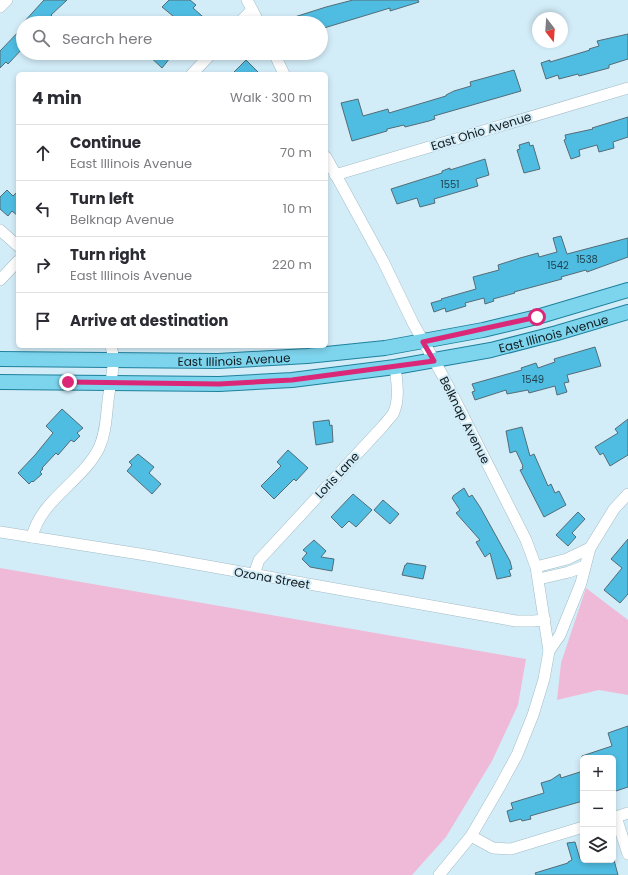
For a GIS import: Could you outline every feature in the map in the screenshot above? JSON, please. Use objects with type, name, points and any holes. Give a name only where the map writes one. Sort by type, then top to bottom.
[{"type":"main road","name":"East Illinois Avenue","points":[[0,359],[218,361],[307,356],[385,348],[423,342],[537,317],[628,290]]},
{"type":"main road","name":"East Illinois Avenue","points":[[0,382],[219,384],[292,380],[395,367],[492,350],[628,312]]},
{"type":"main road","points":[[218,361],[219,384]]},
{"type":"street","points":[[0,7],[7,0]]},
{"type":"street","points":[[243,16],[251,3]]},
{"type":"street","points":[[251,3],[256,16]]},
{"type":"street","points":[[194,72],[205,60]]},
{"type":"street","points":[[277,60],[283,72]]},
{"type":"street","name":"East Ohio Avenue","points":[[335,175],[628,88]]},
{"type":"street","name":"Belknap Avenue","points":[[328,161],[383,261],[423,342],[526,540],[539,579],[549,651]]},
{"type":"street","points":[[0,230],[16,244]]},
{"type":"street","points":[[0,280],[16,263]]},
{"type":"street","points":[[32,537],[34,529],[44,511],[88,464],[99,448],[106,426],[113,360],[111,348]]},
{"type":"street","name":"Loris Lane","points":[[254,574],[259,560],[383,426],[393,413],[397,398],[395,367]]},
{"type":"street","points":[[439,875],[470,836],[499,788],[520,748],[534,715],[544,678],[549,651],[560,635],[581,583],[590,548],[614,509],[628,494]]},
{"type":"street","name":"Ozona Street","points":[[0,532],[146,555],[516,621],[532,622],[545,620]]},
{"type":"street","points":[[536,567],[567,559],[590,548]]},
{"type":"street","points":[[539,579],[569,572],[586,566]]},
{"type":"street","points":[[616,817],[628,813]]},
{"type":"street","points":[[616,820],[628,854]]},
{"type":"street","points":[[470,836],[493,848],[511,849],[580,828]]},
{"type":"shaded area","points":[[0,568],[526,659],[518,705],[492,761],[446,837],[412,875],[0,875]]},
{"type":"shaded area","points":[[586,588],[628,620],[628,695],[599,690],[557,700],[561,663]]},
{"type":"building","points":[[44,0],[67,0],[51,15],[52,16],[29,16]]},
{"type":"building","points":[[169,0],[190,0],[196,5],[193,8],[202,16],[173,16],[162,7]]},
{"type":"building","points":[[353,0],[418,0],[419,2],[390,11],[390,8],[328,27],[328,16],[298,16]]},
{"type":"building","points":[[16,34],[16,55],[8,64],[6,62],[0,68],[0,51]]},
{"type":"building","points":[[628,34],[628,59],[609,65],[609,68],[579,76],[578,74],[559,79],[558,75],[546,79],[541,63],[550,60],[550,62],[590,50],[589,49],[599,46],[597,41]]},
{"type":"building","points":[[153,60],[168,60],[162,68]]},
{"type":"building","points":[[246,60],[258,72],[234,72]]},
{"type":"building","points":[[514,70],[521,91],[434,116],[435,119],[429,121],[405,127],[404,125],[387,129],[387,131],[352,141],[341,103],[358,99],[363,116],[388,109],[389,113],[446,96],[454,91],[471,86],[470,82]]},
{"type":"building","points":[[628,117],[628,137],[613,142],[614,148],[599,152],[597,145],[579,150],[580,156],[571,159],[564,140],[566,139],[565,135],[593,129],[592,128]]},
{"type":"building","points":[[529,142],[530,146],[533,145],[540,169],[524,173],[517,150],[520,149],[519,145]]},
{"type":"building","points":[[485,159],[489,175],[476,179],[478,186],[434,199],[435,203],[420,207],[417,198],[397,204],[391,189],[442,173],[442,171],[450,168],[450,170]]},
{"type":"building","points":[[7,190],[13,196],[16,193],[16,214],[12,211],[8,216],[0,209],[0,197]]},
{"type":"building","points":[[561,236],[567,254],[628,238],[628,257],[587,272],[586,270],[561,277],[562,279],[514,292],[515,293],[493,299],[494,301],[485,304],[484,298],[465,303],[466,306],[446,312],[445,308],[434,312],[431,303],[476,289],[473,277],[499,270],[498,265],[520,258],[538,253],[539,257],[557,252],[553,238]]},
{"type":"building","points":[[595,347],[601,366],[567,375],[569,382],[564,383],[567,392],[557,395],[555,386],[529,393],[528,390],[507,394],[506,390],[475,400],[472,392],[475,391],[472,384],[522,370],[521,368],[536,363],[538,368],[555,362],[554,359]]},
{"type":"building","points":[[62,409],[83,428],[77,433],[80,436],[74,442],[71,440],[58,455],[56,453],[42,468],[43,469],[40,472],[42,474],[29,484],[18,473],[53,433],[46,426]]},
{"type":"building","points":[[628,419],[628,455],[610,466],[603,453],[600,455],[595,447],[618,433],[615,429]]},
{"type":"building","points":[[329,420],[330,426],[332,425],[333,442],[316,445],[313,422]]},
{"type":"building","points":[[522,427],[530,456],[534,454],[548,486],[551,484],[555,493],[559,491],[566,505],[544,517],[520,470],[523,469],[523,466],[516,451],[510,453],[506,431]]},
{"type":"building","points":[[288,450],[308,468],[296,481],[294,479],[274,499],[261,486],[281,466],[277,462]]},
{"type":"building","points":[[138,454],[154,467],[149,473],[161,484],[152,494],[127,471],[132,465],[129,462]]},
{"type":"building","points":[[464,488],[469,497],[472,495],[480,507],[510,561],[512,569],[509,570],[511,576],[497,579],[490,553],[485,557],[476,542],[480,540],[456,513],[460,510],[452,498]]},
{"type":"building","points":[[353,494],[372,510],[356,527],[349,521],[342,528],[331,517]]},
{"type":"building","points":[[383,500],[399,514],[390,524],[374,510]]},
{"type":"building","points":[[578,512],[585,519],[572,533],[576,537],[568,546],[556,535]]},
{"type":"building","points":[[628,539],[628,594],[620,603],[604,590],[622,568],[611,559]]},
{"type":"building","points":[[314,540],[326,551],[321,557],[334,559],[332,571],[310,567],[302,559],[307,553],[303,550]]},
{"type":"building","points":[[407,563],[426,566],[423,579],[402,575]]},
{"type":"building","points":[[628,726],[628,787],[616,791],[616,755],[585,755],[612,746],[608,733]]},
{"type":"building","points":[[580,772],[580,802],[530,816],[531,819],[522,821],[521,819],[510,822],[507,811],[513,809],[511,803],[544,793],[541,783],[551,780],[560,774],[561,778]]},
{"type":"building","points":[[575,842],[580,863],[615,863],[618,875],[536,875],[535,873],[568,863],[572,860],[567,843]]},
{"type":"route","points":[[68,382],[219,384],[292,380],[395,367],[434,361],[423,342],[537,317]]}]
